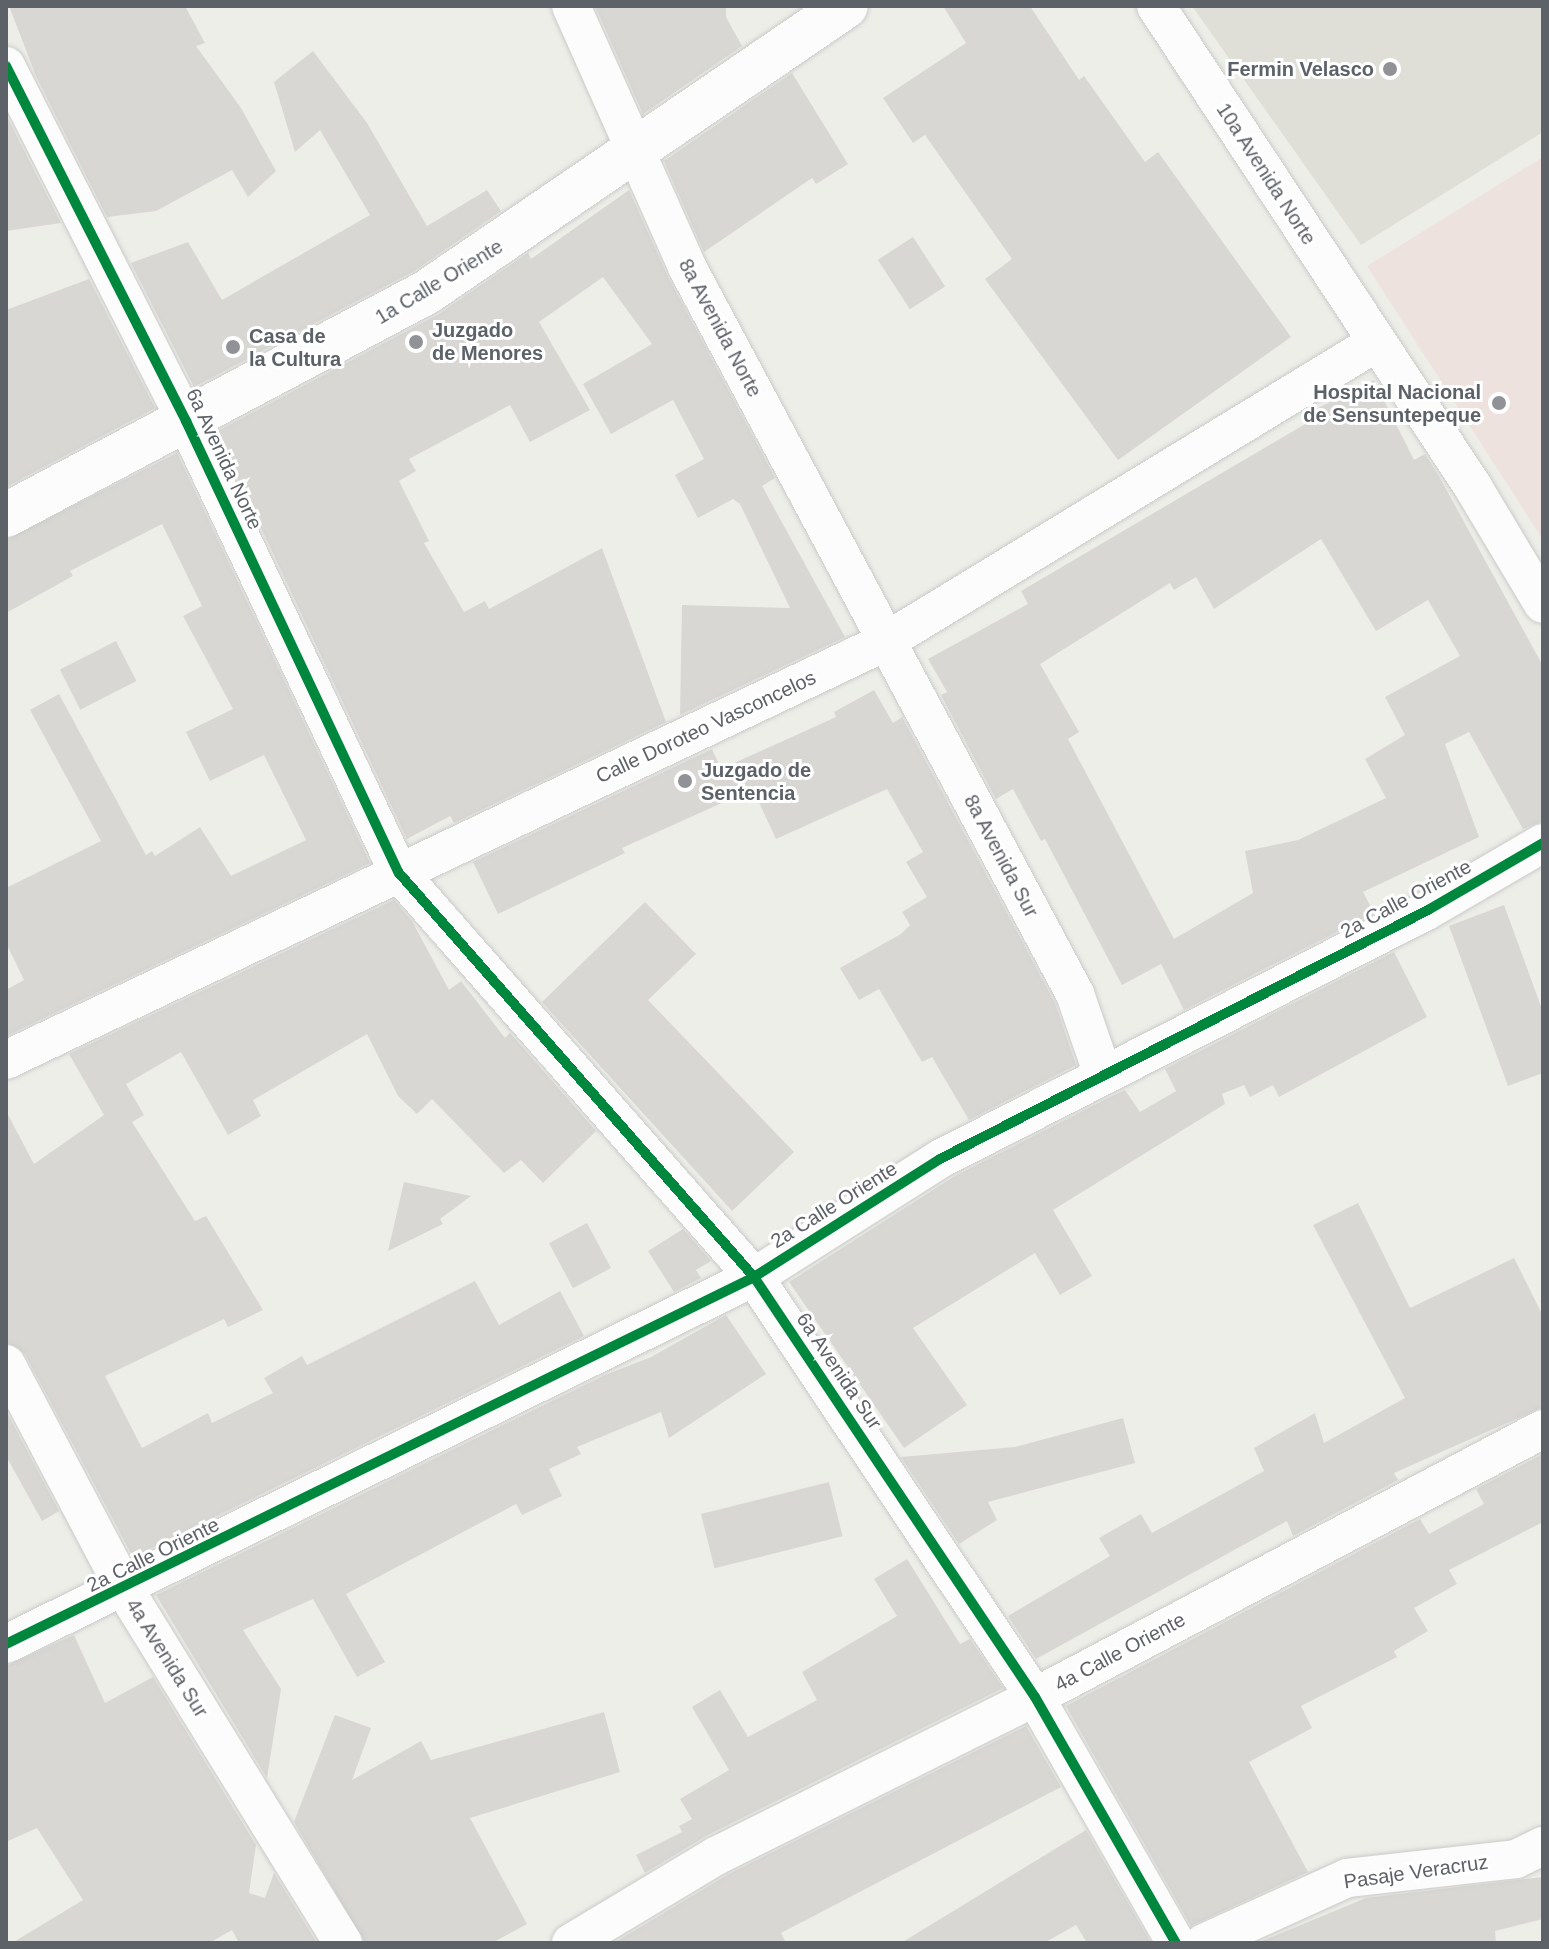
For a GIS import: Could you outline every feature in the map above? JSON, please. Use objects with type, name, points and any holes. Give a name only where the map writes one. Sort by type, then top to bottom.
[{"type":"street","name":"8a Avenida Norte","points":[[571,6],[634,156],[885,642]]},
{"type":"street","name":"1a Calle Oriente","points":[[6,515],[427,292],[634,156],[846,6]]},
{"type":"street","name":"10a Avenida Norte","points":[[1156,6],[1377,342],[1543,604]]},
{"type":"street","name":"6a Avenida Norte","points":[[6,66],[186,421],[399,873]]},
{"type":"street","name":"Calle Doroteo Vasconcelos","points":[[6,1060],[885,642],[1377,342]]},
{"type":"street","name":"8a Avenida Sur","points":[[885,642],[1075,994],[1103,1075]]},
{"type":"street","name":"2a Calle Oriente","points":[[6,1644],[125,1590],[754,1277],[940,1159],[1428,910],[1543,843]]},
{"type":"street","name":"6a Avenida Sur","points":[[399,873],[754,1277],[1035,1697],[1176,1943]]},
{"type":"street","name":"4a Avenida Sur","points":[[6,1364],[125,1590],[343,1943]]},
{"type":"street","name":"4a Calle Oriente","points":[[571,1943],[716,1856],[1035,1697],[1543,1429]]},
{"type":"street","name":"Pasaje Veracruz","points":[[1204,1943],[1347,1878],[1516,1859],[1543,1846]]},
{"type":"shaded area","name":"Fermin Velasco","points":[[1192,6],[1543,6],[1543,132],[1361,245]]},
{"type":"shaded area","name":"Hospital Nacional de Sensuntepeque","points":[[1543,157],[1543,540],[1367,266]]},
{"type":"building","points":[[9,6],[185,6],[205,43],[196,46],[241,108],[276,171],[248,197],[232,170],[156,211],[107,217],[36,76]]},
{"type":"building","points":[[595,6],[726,6],[726,17],[742,46],[643,114]]},
{"type":"building","points":[[943,6],[1030,6],[1079,80],[1084,76],[1145,162],[1158,152],[1291,337],[1118,460],[985,279],[1012,259],[925,135],[913,143],[883,98],[966,43]]},
{"type":"building","points":[[313,51],[367,123],[427,226],[487,190],[501,211],[414,271],[194,387],[131,263],[188,242],[222,300],[370,215],[320,130],[295,152],[274,82]]},
{"type":"building","points":[[792,73],[848,164],[816,184],[812,178],[704,252],[664,161]]},
{"type":"building","points":[[6,115],[61,223],[6,231]]},
{"type":"building","points":[[629,190],[668,277],[775,478],[762,486],[845,637],[680,715],[682,605],[790,608],[740,504],[733,499],[698,518],[675,475],[704,459],[673,400],[611,434],[583,384],[652,344],[603,277],[539,322],[590,410],[530,442],[510,405],[409,459],[416,471],[399,481],[429,541],[424,543],[464,612],[485,601],[489,609],[602,548],[666,722],[454,823],[450,816],[407,839],[216,432],[439,314],[528,253],[531,259]]},
{"type":"building","points":[[913,237],[945,286],[910,309],[878,260]]},
{"type":"building","points":[[89,279],[155,408],[6,487],[6,310]]},
{"type":"building","points":[[1374,380],[1414,460],[1425,454],[1440,478],[1543,666],[1543,821],[1523,829],[1469,732],[1445,744],[1479,837],[1363,892],[1374,913],[1184,1010],[1161,964],[1122,985],[1045,839],[1041,841],[1013,789],[996,799],[941,695],[947,692],[928,659],[1028,604],[1021,591],[1312,420],[1308,413]],"holes":[[[1321,539],[1376,631],[1428,600],[1460,656],[1385,697],[1405,735],[1365,759],[1386,798],[1298,840],[1245,851],[1253,893],[1174,939],[1068,739],[1079,732],[1040,664],[1170,583],[1174,590],[1196,577],[1214,609]]]},
{"type":"building","points":[[177,453],[370,863],[6,1036],[6,990],[24,980],[6,943],[6,888],[101,841],[30,710],[59,694],[146,855],[152,851],[155,856],[200,827],[231,876],[306,840],[264,755],[210,781],[186,732],[233,709],[183,616],[202,606],[162,524],[70,571],[73,576],[6,613],[6,540]]},
{"type":"building","points":[[116,641],[136,681],[80,710],[60,670]]},
{"type":"building","points":[[874,690],[893,723],[902,717],[1055,1003],[1076,1065],[969,1120],[932,1057],[922,1062],[879,989],[859,1000],[840,968],[901,934],[910,925],[902,912],[927,897],[906,862],[923,852],[887,789],[776,839],[755,794],[761,788],[753,789],[622,848],[625,853],[498,914],[473,862],[712,749],[721,769],[836,717],[834,712]]},
{"type":"building","points":[[394,900],[412,921],[449,990],[461,981],[505,1038],[510,1033],[596,1131],[543,1183],[521,1160],[504,1173],[432,1099],[417,1114],[398,1096],[367,1034],[253,1100],[261,1116],[228,1135],[181,1052],[126,1084],[144,1115],[132,1122],[195,1221],[206,1216],[263,1310],[228,1327],[224,1319],[105,1376],[142,1448],[208,1413],[212,1423],[273,1393],[264,1378],[302,1356],[307,1365],[475,1281],[499,1325],[560,1291],[584,1336],[133,1557],[25,1354],[6,1342],[6,1111],[34,1164],[104,1115],[69,1054]]},
{"type":"building","points":[[645,902],[696,954],[648,1000],[794,1152],[732,1211],[542,1002]]},
{"type":"building","points":[[1504,905],[1543,1012],[1543,1073],[1508,1086],[1449,926]]},
{"type":"building","points":[[1394,952],[1427,1017],[1279,1097],[1273,1085],[1250,1097],[1244,1085],[1222,1094],[1225,1104],[1053,1210],[1092,1276],[1060,1295],[1035,1253],[913,1328],[967,1405],[904,1448],[789,1282],[955,1176],[1110,1097],[1125,1090],[1140,1112],[1176,1091],[1165,1069]]},
{"type":"building","points":[[404,1182],[471,1196],[440,1219],[443,1224],[388,1251]]},
{"type":"building","points":[[1358,1203],[1410,1308],[1514,1258],[1543,1316],[1543,1407],[1394,1473],[1398,1480],[1293,1536],[1287,1521],[1036,1659],[1008,1616],[1110,1556],[1099,1538],[1141,1514],[1152,1533],[1264,1471],[1254,1448],[1315,1413],[1324,1443],[1405,1398],[1313,1225]]},
{"type":"building","points":[[587,1223],[611,1268],[573,1288],[549,1243]]},
{"type":"building","points":[[683,1229],[711,1261],[696,1270],[701,1278],[674,1292],[648,1251]]},
{"type":"building","points":[[726,1315],[766,1374],[669,1438],[661,1412],[577,1447],[581,1454],[549,1469],[562,1496],[522,1515],[516,1504],[346,1594],[385,1662],[357,1677],[313,1599],[243,1630],[281,1689],[267,1778],[156,1595],[605,1375],[651,1357]]},
{"type":"building","points":[[6,1411],[59,1511],[42,1521],[6,1456]]},
{"type":"building","points":[[1123,1418],[1135,1463],[988,1502],[997,1520],[959,1544],[901,1457],[1015,1447]]},
{"type":"building","points":[[1543,1454],[1543,1522],[1449,1570],[1457,1584],[1414,1608],[1428,1631],[1394,1651],[1397,1657],[1301,1706],[1312,1728],[1249,1762],[1308,1872],[1191,1926],[1066,1706],[1420,1519],[1429,1534],[1484,1504],[1476,1489]]},
{"type":"building","points":[[829,1482],[843,1536],[714,1568],[701,1514]]},
{"type":"building","points":[[907,1559],[960,1644],[970,1639],[1003,1688],[706,1836],[645,1873],[636,1855],[682,1832],[679,1826],[692,1819],[680,1799],[729,1770],[692,1707],[720,1690],[748,1737],[817,1700],[802,1672],[897,1616],[874,1579]]},
{"type":"building","points":[[74,1635],[105,1703],[153,1677],[256,1845],[249,1893],[265,1898],[274,1873],[317,1943],[239,1943],[232,1930],[209,1943],[12,1943],[83,1900],[37,1828],[6,1842],[6,1666]]},
{"type":"building","points":[[604,1712],[620,1772],[470,1818],[527,1924],[492,1943],[365,1943],[294,1822],[335,1715],[371,1728],[352,1780],[421,1741],[431,1760]]},
{"type":"building","points":[[1026,1726],[1061,1787],[781,1933],[786,1943],[614,1943],[727,1875]]},
{"type":"building","points":[[1086,1830],[1151,1943],[1087,1943],[1076,1925],[1044,1943],[901,1943]]},
{"type":"building","points":[[1543,1877],[1543,1919],[1495,1931],[1496,1943],[1257,1943],[1366,1898]]},
{"type":"cycle path","points":[[6,66],[186,421],[399,873],[754,1277],[1035,1697],[1176,1943]]},
{"type":"cycle path","points":[[6,1644],[754,1277],[940,1159],[1428,910],[1543,843]]},
{"type":"place","name":"Fermin Velasco","points":[[1390,69]]},
{"type":"place","name":"Juzgado de Menores","points":[[416,342]]},
{"type":"place","name":"Casa de la Cultura","points":[[233,347]]},
{"type":"place","name":"Hospital Nacional de Sensuntepeque","points":[[1499,403]]},
{"type":"place","name":"Juzgado de Sentencia","points":[[685,781]]}]
